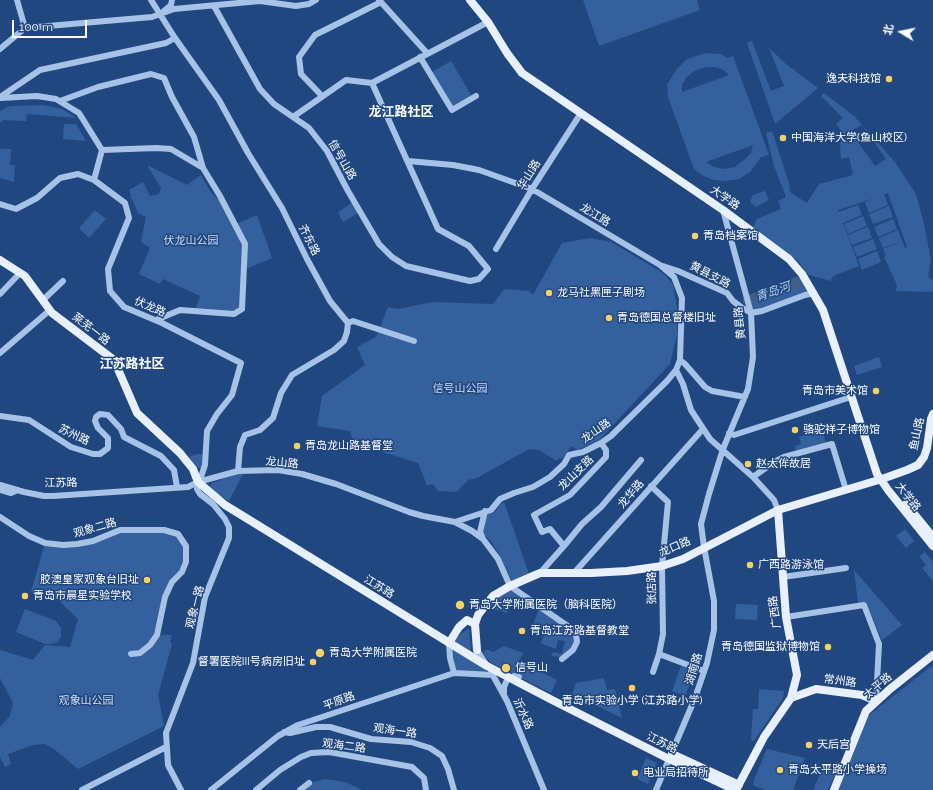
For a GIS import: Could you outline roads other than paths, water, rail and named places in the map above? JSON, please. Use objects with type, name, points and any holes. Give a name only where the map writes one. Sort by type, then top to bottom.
[{"type":"main road","name":"大学路","points":[[470,0],[488,22],[507,53],[522,73],[723,210],[789,259],[802,274],[823,310],[878,474],[933,537]]},
{"type":"main road","name":"莱芜一路","points":[[0,260],[25,276],[50,310],[114,360],[137,413],[180,453],[193,469],[198,482]]},
{"type":"main road","name":"鱼山路","points":[[882,479],[918,464],[924,457],[932,418]]},
{"type":"main road","name":"大学路","points":[[882,479],[888,490],[933,546]]},
{"type":"main road","name":"龙口路","points":[[477,650],[475,624],[478,615],[493,596],[510,586],[540,573],[627,571],[662,566],[683,558],[778,510],[882,479]]},
{"type":"main road","name":"江苏路","points":[[198,482],[225,505],[487,666],[536,687],[670,757],[736,788]]},
{"type":"main road","name":"广西路","points":[[736,788],[764,737],[791,698],[797,675],[786,617],[778,510]]},
{"type":"main road","name":"龙口路","points":[[449,643],[459,627],[467,620],[478,615]]},
{"type":"main road","points":[[467,620],[475,624]]},
{"type":"main road","name":"江苏路","points":[[477,650],[485,659],[516,679]]},
{"type":"main road","points":[[468,654],[473,654],[477,650]]},
{"type":"main road","name":"太平路","points":[[834,790],[866,711],[876,701],[933,655]]},
{"type":"main road","name":"常州路","points":[[791,698],[816,689],[862,695],[876,701]]},
{"type":"street","points":[[17,0],[25,28]]},
{"type":"street","name":"齐东路","points":[[151,0],[166,25],[219,100],[246,150],[282,208],[330,301],[348,323]]},
{"type":"street","points":[[159,14],[167,9],[172,0]]},
{"type":"street","points":[[172,0],[176,7],[182,8]]},
{"type":"street","points":[[0,49],[25,28],[152,17],[174,9],[182,8],[260,1],[296,6],[309,4],[316,0]]},
{"type":"street","points":[[322,96],[301,74],[298,57],[316,35],[380,1],[427,53]]},
{"type":"street","name":"信号山路","points":[[214,6],[260,89],[274,104],[309,128],[327,151],[379,244],[392,257],[406,266],[470,281],[480,279],[488,269],[468,246],[438,229],[408,161]]},
{"type":"street","points":[[166,25],[168,16],[172,12],[182,8]]},
{"type":"street","points":[[293,117],[346,80],[372,83],[488,22]]},
{"type":"street","points":[[0,97],[40,70],[166,42],[175,38]]},
{"type":"street","points":[[420,57],[452,110],[476,96]]},
{"type":"street","points":[[60,101],[98,87],[151,74],[164,78],[172,97],[194,137],[203,168],[220,196],[245,244],[242,308],[234,314],[180,310],[156,320]]},
{"type":"street","points":[[372,83],[408,161]]},
{"type":"street","points":[[0,97],[38,96],[56,99],[79,113],[102,150],[94,180]]},
{"type":"street","name":"华山路","points":[[496,249],[532,189],[581,113]]},
{"type":"street","points":[[102,150],[156,148],[171,149],[203,168]]},
{"type":"street","name":"龙江路","points":[[408,161],[453,165],[479,170],[532,189],[660,265],[674,277],[682,298],[680,360],[676,370]]},
{"type":"street","name":"伏龙路","points":[[0,204],[16,209],[37,198],[60,178],[78,174],[94,180],[125,203],[130,218],[108,269],[110,290],[124,307],[156,320],[241,363],[232,395],[217,414],[207,432],[205,465],[198,482]]},
{"type":"street","name":"黄县路","points":[[704,547],[701,524],[723,449],[748,389],[754,357],[751,313],[723,210]]},
{"type":"street","name":"黄县支路","points":[[660,265],[678,271],[727,293],[741,307],[751,313]]},
{"type":"street","points":[[0,294],[20,273]]},
{"type":"street","points":[[43,300],[63,281]]},
{"type":"street","points":[[751,313],[762,311],[805,295],[812,290]]},
{"type":"street","points":[[0,353],[50,310]]},
{"type":"street","points":[[238,471],[240,447],[245,435],[260,430],[274,418],[281,394],[292,375],[334,350],[344,341],[348,323],[353,321],[414,341]]},
{"type":"street","points":[[680,360],[705,387],[712,391],[745,397]]},
{"type":"street","points":[[676,370],[683,384],[691,410],[710,439],[753,477],[774,500],[778,510]]},
{"type":"street","name":"龙山路","points":[[455,522],[491,510],[500,499],[533,487],[550,477],[564,464],[569,455],[583,452],[611,436],[667,381],[676,370]]},
{"type":"street","points":[[729,433],[734,435],[851,396]]},
{"type":"street","name":"苏州路","points":[[0,416],[29,420],[71,447],[93,454],[100,454],[108,448],[108,438],[98,428],[95,420],[100,414],[108,415],[121,429],[124,437],[161,456],[174,470],[177,487]]},
{"type":"street","name":"龙华路","points":[[574,573],[703,429]]},
{"type":"street","name":"龙山支路","points":[[564,546],[550,529],[542,532],[534,515],[570,495],[606,457],[606,450],[600,443]]},
{"type":"street","points":[[753,477],[774,462],[784,457],[832,444],[846,490]]},
{"type":"street","points":[[540,573],[582,524],[601,507],[641,460]]},
{"type":"street","name":"龙山路","points":[[198,482],[238,471],[278,470],[298,473],[336,484],[409,512],[455,522],[472,530],[483,539],[498,559],[510,586]]},
{"type":"street","name":"江苏路","points":[[0,485],[44,496],[53,496],[188,486],[198,482]]},
{"type":"street","name":"观象一路","points":[[181,790],[168,765],[166,733],[193,663],[205,597],[229,538],[229,527],[225,519],[213,504],[200,494],[197,489],[198,482]]},
{"type":"street","name":"张店路","points":[[652,486],[668,502],[662,566],[663,634],[659,654],[653,672]]},
{"type":"street","points":[[0,490],[11,493],[18,490]]},
{"type":"street","points":[[483,539],[480,532],[485,511]]},
{"type":"street","name":"观象二路","points":[[0,517],[29,536],[45,543],[63,545],[93,541],[120,530],[164,530],[178,534],[186,546],[186,562],[182,572],[172,582],[164,597],[157,635],[150,645],[140,653],[131,654]]},
{"type":"street","name":"湖南路","points":[[656,790],[695,698],[704,671],[714,630],[714,601],[704,547]]},
{"type":"street","points":[[783,577],[846,568]]},
{"type":"street","points":[[510,586],[572,629],[576,634],[577,642],[573,650],[562,660]]},
{"type":"street","points":[[786,617],[864,606],[879,644],[876,701]]},
{"type":"street","points":[[449,643],[450,658],[454,673]]},
{"type":"street","name":"沂水路","points":[[477,650],[507,701],[544,790]]},
{"type":"street","points":[[659,654],[704,671]]},
{"type":"street","name":"平原路","points":[[211,790],[284,732],[298,725],[454,673],[493,675]]},
{"type":"street","points":[[507,701],[504,687],[507,680],[516,679]]},
{"type":"street","name":"观海一路","points":[[284,732],[290,733],[316,727],[330,727],[371,739],[411,742],[430,748],[442,756],[448,769],[454,790]]},
{"type":"street","points":[[82,790],[166,747]]},
{"type":"street","name":"观海二路","points":[[256,790],[280,770],[301,757],[311,753],[329,752],[412,767],[424,778],[426,790]]},
{"type":"street","points":[[300,790],[309,783]]},
{"type":"waterway","name":"青岛河","points":[[747,300],[799,283]]},
{"type":"place","name":"逸夫科技馆","points":[[889,79]]},
{"type":"place","name":"中国海洋大学(鱼山校区)","points":[[783,138]]},
{"type":"place","name":"青岛档案馆","points":[[695,236]]},
{"type":"place","name":"龙马社黑匣子剧场","points":[[549,293]]},
{"type":"place","name":"青岛德国总督楼旧址","points":[[609,318]]},
{"type":"place","name":"青岛市美术馆","points":[[876,391]]},
{"type":"place","name":"骆驼祥子博物馆","points":[[795,430]]},
{"type":"place","name":"青岛龙山路基督堂","points":[[297,446]]},
{"type":"place","name":"赵太侔故居","points":[[748,464]]},
{"type":"place","name":"广西路游泳馆","points":[[750,565]]},
{"type":"place","name":"胶澳皇家观象台旧址","points":[[147,580]]},
{"type":"place","name":"青岛市晨星实验学校","points":[[25,596]]},
{"type":"place","name":"青岛大学附属医院（脑科医院）","points":[[460,605]]},
{"type":"place","name":"青岛江苏路基督教堂","points":[[522,631]]},
{"type":"place","name":"青岛德国监狱博物馆","points":[[828,647]]},
{"type":"place","name":"青岛大学附属医院","points":[[320,653]]},
{"type":"place","name":"督署医院III号病房旧址","points":[[313,662]]},
{"type":"place","name":"信号山","points":[[506,668]]},
{"type":"place","name":"青岛市实验小学 (江苏路小学)","points":[[632,688]]},
{"type":"place","name":"天后宫","points":[[809,745]]},
{"type":"place","name":"青岛太平路小学操场","points":[[780,770]]},
{"type":"place","name":"电业局招待所","points":[[635,773]]},
{"type":"district","name":"龙江路社区","points":[[401,112]]},
{"type":"district","name":"江苏路社区","points":[[132,364]]},
{"type":"park label","name":"伏龙山公园","points":[[191,241]]},
{"type":"park label","name":"信号山公园","points":[[460,389]]},
{"type":"park label","name":"观象山公园","points":[[86,701]]}]
